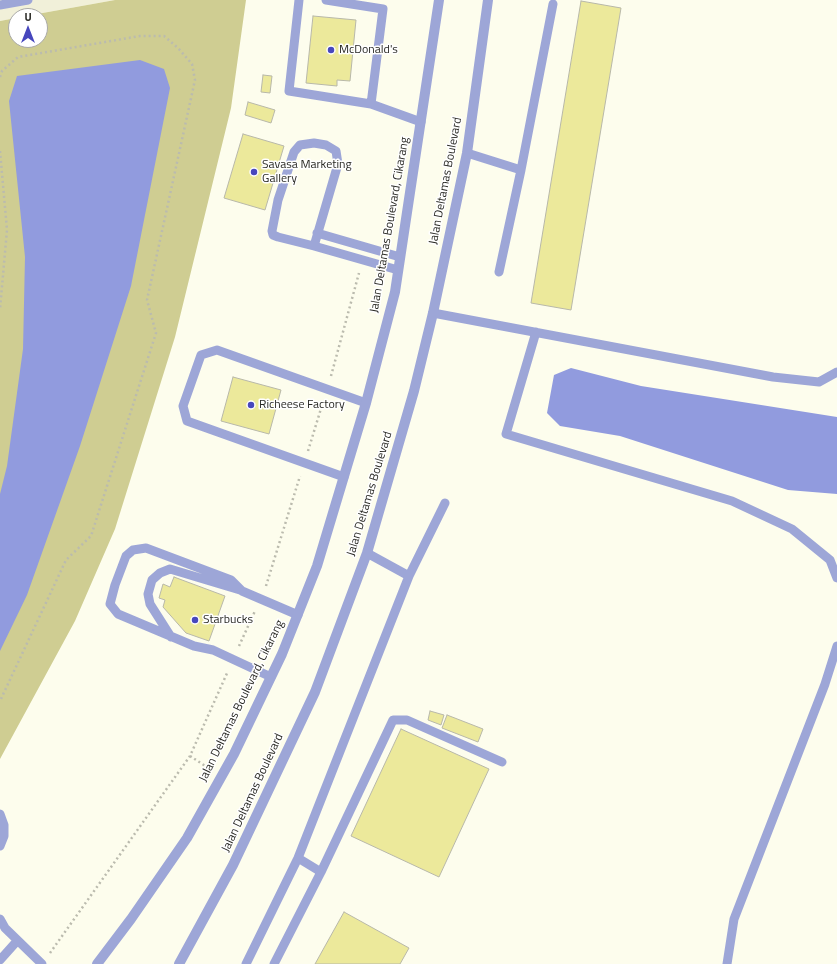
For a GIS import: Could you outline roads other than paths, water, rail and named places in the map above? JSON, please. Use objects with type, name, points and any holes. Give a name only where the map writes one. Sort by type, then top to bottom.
[{"type":"street","name":"Jalan Deltamas Boulevard, Cikarang","points":[[97,964],[131,919],[187,838],[221,776],[271,677],[298,615],[317,566],[366,403],[394,292],[439,0]]},
{"type":"street","name":"Jalan Deltamas Boulevard","points":[[179,964],[233,865],[315,692],[367,553],[414,391],[433,313],[467,153],[488,0]]},
{"type":"lane","points":[[0,5],[28,0]]},
{"type":"lane","points":[[299,0],[289,91],[371,104],[421,122]]},
{"type":"lane","points":[[326,0],[383,9],[371,104]]},
{"type":"lane","points":[[499,272],[521,170],[553,4]]},
{"type":"lane","points":[[314,246],[338,164],[336,151],[326,145],[314,143],[300,145],[294,152],[278,200],[272,231],[273,235],[398,270]]},
{"type":"lane","points":[[467,153],[521,170]]},
{"type":"lane","points":[[317,233],[400,257]]},
{"type":"lane","points":[[433,313],[773,377],[819,382],[837,372]]},
{"type":"lane","points":[[536,332],[506,434],[732,501],[792,529],[830,560],[837,578]]},
{"type":"lane","points":[[344,477],[187,421],[183,406],[201,355],[217,350],[366,403]]},
{"type":"lane","points":[[246,964],[298,858],[409,576],[445,503]]},
{"type":"lane","points":[[242,591],[231,580],[146,548],[133,550],[126,556],[115,585],[110,604],[118,614],[194,646],[213,650],[271,677]]},
{"type":"lane","points":[[367,553],[409,576]]},
{"type":"lane","points":[[171,637],[150,604],[148,594],[152,580],[160,573],[170,569],[242,591],[298,615]]},
{"type":"lane","points":[[727,964],[734,919],[825,684],[837,646]]},
{"type":"lane","points":[[274,964],[321,872],[393,720],[407,720],[502,762]]},
{"type":"lane","points":[[0,814],[4,825],[4,836],[0,846]]},
{"type":"lane","points":[[298,858],[321,872]]},
{"type":"lane","points":[[0,919],[5,928],[17,941],[44,961]]},
{"type":"lane","points":[[0,960],[17,941]]},
{"type":"water","points":[[140,60],[164,69],[170,88],[131,286],[80,446],[27,595],[0,651],[0,494],[7,466],[23,349],[25,257],[9,101],[17,76]]},
{"type":"water","points":[[571,368],[641,386],[837,417],[837,494],[788,490],[620,436],[560,426],[547,413],[554,375]]},
{"type":"place","name":"McDonald's","points":[[331,50]]},
{"type":"place","name":"Savasa Marketing Gallery","points":[[254,172]]},
{"type":"place","name":"Richeese Factory","points":[[251,405]]},
{"type":"place","name":"Starbucks","points":[[195,620]]}]
